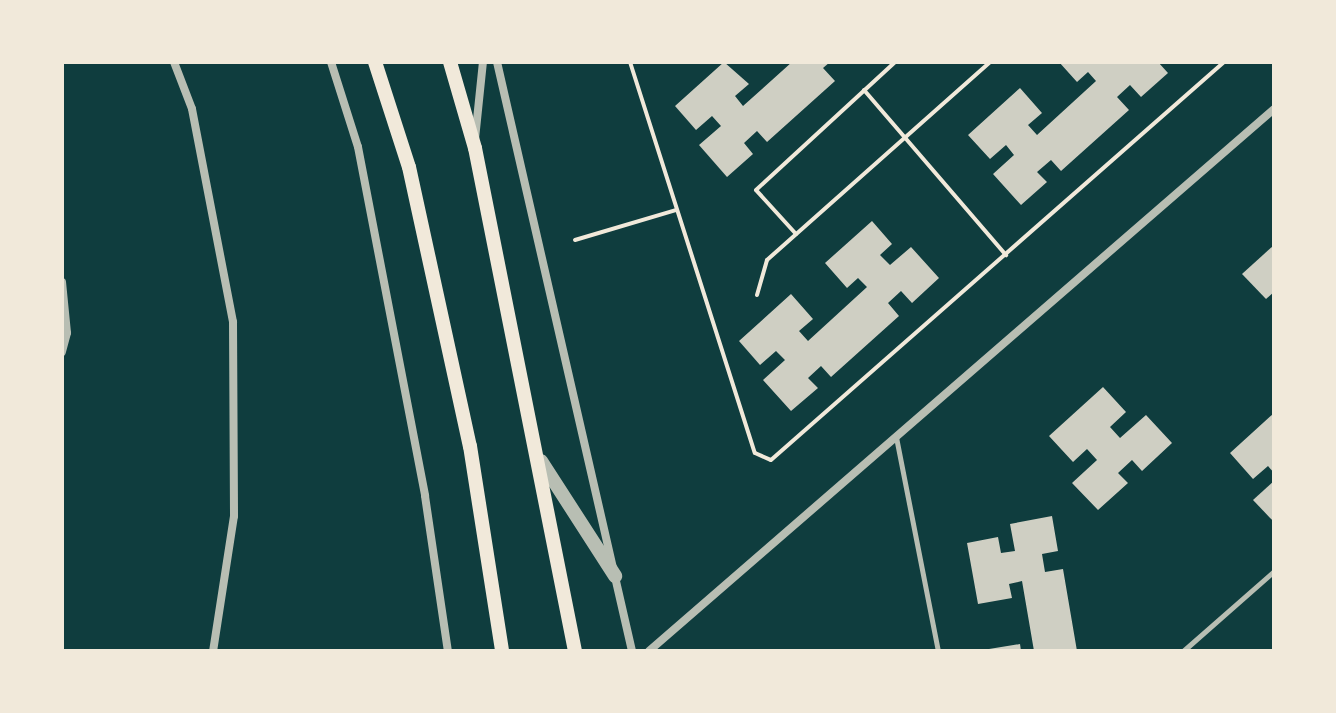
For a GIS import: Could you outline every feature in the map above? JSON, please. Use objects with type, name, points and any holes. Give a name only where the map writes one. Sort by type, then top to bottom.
[{"type":"main road","points":[[375,62],[409,167],[470,446],[502,651]]},
{"type":"main road","points":[[450,62],[475,148],[541,461],[575,651]]},
{"type":"street","points":[[174,62],[192,109],[233,322],[234,516],[213,651]]},
{"type":"street","points":[[331,62],[358,147],[425,496],[448,651]]},
{"type":"street","points":[[475,148],[483,62]]},
{"type":"street","points":[[497,62],[632,651]]},
{"type":"street","points":[[649,651],[1274,109]]},
{"type":"street","points":[[62,282],[67,333],[62,352]]},
{"type":"street","points":[[541,461],[615,576]]},
{"type":"lane","points":[[896,437],[938,651]]},
{"type":"lane","points":[[1183,651],[1274,571]]},
{"type":"path","points":[[630,62],[755,453],[762,459],[780,454],[1224,62]]},
{"type":"path","points":[[796,234],[756,190],[895,62]]},
{"type":"path","points":[[757,295],[767,260],[990,62]]},
{"type":"path","points":[[864,90],[1006,255]]},
{"type":"path","points":[[575,240],[676,210]]},
{"type":"building","points":[[724,62],[749,84],[735,96],[743,106],[792,62],[830,62],[823,68],[835,81],[767,142],[757,131],[744,143],[753,154],[727,177],[699,145],[721,126],[712,116],[696,130],[675,106]]},
{"type":"building","points":[[1059,62],[1158,62],[1168,73],[1141,97],[1130,85],[1117,97],[1129,110],[1061,171],[1051,160],[1037,172],[1047,182],[1021,205],[993,174],[1014,155],[1006,145],[990,159],[968,135],[1020,88],[1042,113],[1028,125],[1037,135],[1096,81],[1088,72],[1077,82]]},
{"type":"building","points":[[872,221],[892,244],[880,255],[890,265],[911,247],[939,278],[912,303],[901,291],[888,303],[899,316],[831,377],[821,366],[808,378],[818,388],[791,411],[763,380],[785,360],[776,351],[760,365],[739,341],[791,294],[813,319],[799,331],[808,341],[867,287],[858,278],[847,288],[825,263]]},
{"type":"building","points":[[1274,245],[1274,292],[1266,299],[1242,274]]},
{"type":"building","points":[[1103,387],[1126,412],[1110,427],[1120,438],[1146,415],[1172,443],[1142,471],[1132,460],[1118,473],[1128,483],[1098,510],[1072,483],[1097,460],[1087,449],[1073,462],[1049,436]]},
{"type":"building","points":[[1274,413],[1274,473],[1268,466],[1253,479],[1230,453]]},
{"type":"building","points":[[1274,481],[1274,522],[1253,500]]},
{"type":"building","points":[[1052,516],[1058,551],[1042,554],[1045,572],[1063,569],[1077,651],[1034,651],[1022,581],[1009,584],[1012,598],[978,604],[967,543],[998,537],[1001,553],[1015,551],[1010,524]]},
{"type":"building","points":[[1020,644],[1021,651],[989,649]]}]
